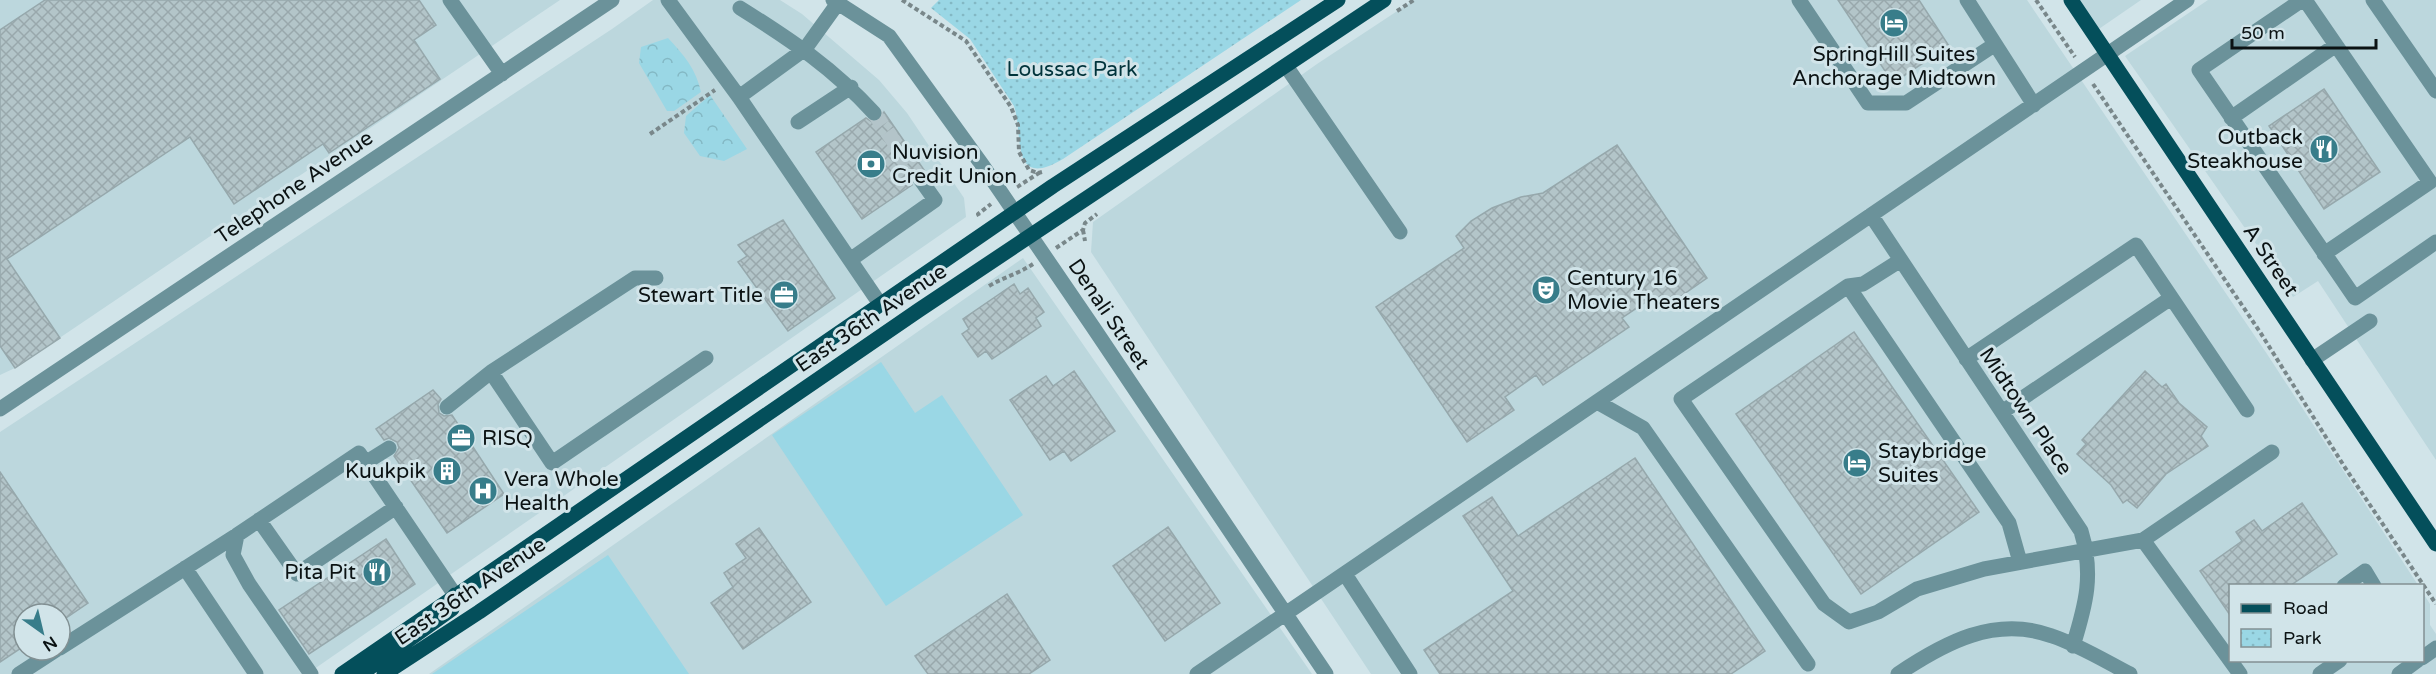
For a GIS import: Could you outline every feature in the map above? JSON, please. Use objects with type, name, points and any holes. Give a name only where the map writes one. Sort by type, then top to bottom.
[{"type":"main road","name":"East 36th Avenue","points":[[342,674],[880,304],[1338,0]]},
{"type":"main road","name":"East 36th Avenue","points":[[384,674],[479,612],[919,310],[1384,0]]},
{"type":"main road","name":"A Street","points":[[2071,0],[2436,544]]},
{"type":"main road","points":[[361,674],[452,609],[455,595]]},
{"type":"street","points":[[450,0],[502,74]]},
{"type":"street","name":"Telephone Avenue","points":[[0,410],[612,0]]},
{"type":"street","points":[[668,0],[739,97],[880,304]]},
{"type":"street","points":[[1799,0],[1868,103],[1906,103],[1994,45]]},
{"type":"street","points":[[1967,0],[2034,105]]},
{"type":"street","points":[[1197,674],[2187,0]]},
{"type":"street","points":[[2325,254],[2430,182],[2303,0],[2199,70],[2355,298],[2436,242]]},
{"type":"street","points":[[2373,0],[2434,83]]},
{"type":"street","points":[[739,97],[805,49],[836,2]]},
{"type":"street","name":"Denali Street","points":[[836,2],[889,36],[1015,213],[1326,674]]},
{"type":"street","points":[[740,8],[805,49],[850,87],[874,112]]},
{"type":"street","points":[[2231,118],[2336,45]]},
{"type":"street","points":[[1286,66],[1400,232]]},
{"type":"street","points":[[798,122],[850,87]]},
{"type":"street","points":[[850,260],[935,200],[920,179]]},
{"type":"street","name":"Midtown Place","points":[[1871,215],[2081,531],[2087,551],[2087,598],[2073,646]]},
{"type":"street","points":[[1966,359],[2136,245],[2247,410]]},
{"type":"street","points":[[1901,260],[1863,284],[1848,286],[1681,399],[1824,604],[1849,622],[1878,612],[1917,589],[1984,569],[2143,540],[2272,452]]},
{"type":"street","points":[[447,407],[491,372],[635,278],[656,278]]},
{"type":"street","points":[[1848,286],[2009,523],[2020,562]]},
{"type":"street","points":[[2002,412],[2171,298]]},
{"type":"street","points":[[2312,360],[2370,321]]},
{"type":"street","points":[[491,372],[552,463],[706,358]]},
{"type":"street","points":[[1598,402],[1643,428],[1808,664]]},
{"type":"street","points":[[365,463],[389,448]]},
{"type":"street","points":[[72,640],[237,535],[359,453],[455,595]]},
{"type":"street","points":[[259,520],[297,574],[396,507]]},
{"type":"street","points":[[237,535],[233,555],[249,584],[311,674]]},
{"type":"street","points":[[2143,540],[2229,658]]},
{"type":"street","points":[[185,568],[256,674]]},
{"type":"street","points":[[2346,584],[2365,571],[2373,584]]},
{"type":"street","points":[[1345,574],[1410,674]]},
{"type":"street","points":[[1902,673],[1953,641],[1985,631],[2027,629],[2052,636],[2130,674]]},
{"type":"street","points":[[19,674],[38,662]]},
{"type":"street","points":[[2320,674],[2337,662]]},
{"type":"street","points":[[2399,674],[2415,662]]},
{"type":"path","points":[[902,0],[966,41],[1011,107],[1018,125],[1018,152],[1029,170],[1038,173],[1048,170]]},
{"type":"path","points":[[2036,0],[2260,332],[2344,466],[2423,584]]},
{"type":"path","points":[[650,134],[728,82]]},
{"type":"path","points":[[1083,231],[1084,241]]},
{"type":"path","points":[[2424,586],[2436,604]]},
{"type":"shaded area","points":[[0,0],[560,0],[15,368],[0,375]]},
{"type":"shaded area","points":[[653,0],[780,0],[802,14],[879,80],[907,113],[964,198],[966,217],[307,674],[0,674],[0,432]]},
{"type":"shaded area","points":[[1414,0],[2027,0],[2267,354],[2417,584],[2229,584],[2229,662],[2424,662],[2424,595],[2430,604],[2430,625],[2436,634],[2436,674],[1371,674],[1091,252],[1093,222],[1317,64]]},
{"type":"shaded area","points":[[2071,0],[2141,0],[2093,33]]},
{"type":"shaded area","points":[[2208,0],[2436,0],[2436,460],[2318,281],[2293,297],[2125,56]]},
{"type":"shaded area","points":[[1023,258],[1312,674],[429,674]]},
{"type":"green space","name":"Loussac Park","points":[[939,0],[1301,0],[1063,159],[1046,167],[1034,168],[1026,164],[1022,155],[1014,106],[970,39],[931,8]]},
{"type":"green space","points":[[668,38],[689,63],[701,92],[674,111],[667,111],[639,63],[641,47]]},
{"type":"green space","points":[[710,95],[747,149],[724,161],[700,156],[684,133],[686,116]]},
{"type":"green space","points":[[881,362],[915,413],[942,395],[1023,515],[886,606],[772,435]]},
{"type":"green space","points":[[608,555],[689,674],[432,674]]},
{"type":"building","points":[[45,0],[419,0],[436,25],[414,40],[440,79],[329,153],[323,144],[234,204],[190,137],[7,259],[60,338],[15,368],[0,346],[0,30]]},
{"type":"building","name":"SpringHill Suites Anchorage Midtown","points":[[1838,0],[1919,0],[1949,46],[1893,83]]},
{"type":"building","name":"Outback Steakhouse","points":[[2324,89],[2380,172],[2324,209],[2269,126]]},
{"type":"building","name":"Nuvision Credit Union","points":[[884,112],[924,170],[914,171],[910,179],[912,185],[862,219],[816,152],[866,118],[872,122],[880,120]]},
{"type":"building","name":"Century 16 Movie Theaters","points":[[1617,145],[1707,278],[1661,310],[1652,298],[1622,318],[1629,327],[1543,385],[1536,375],[1505,397],[1514,410],[1467,442],[1376,307],[1464,248],[1456,236],[1471,221],[1492,208],[1521,197],[1543,193]]},
{"type":"building","points":[[783,220],[835,298],[788,331],[738,262],[747,256],[738,245]]},
{"type":"building","points":[[1014,284],[1020,294],[1028,288],[1044,312],[1036,318],[1041,326],[992,359],[986,351],[978,357],[962,334],[969,329],[963,319]]},
{"type":"building","name":"Staybridge Suites","points":[[1854,332],[1979,512],[1861,594],[1736,414]]},
{"type":"building","points":[[1074,371],[1115,431],[1071,461],[1064,451],[1050,460],[1010,400],[1046,376],[1053,386]]},
{"type":"building","points":[[2145,371],[2162,387],[2166,384],[2179,403],[2207,427],[2201,436],[2208,446],[2166,474],[2137,508],[2127,500],[2123,503],[2111,485],[2077,454],[2086,444],[2082,440]]},
{"type":"building","name":"Kuukpik","points":[[433,390],[441,399],[438,404],[439,413],[444,416],[452,415],[504,494],[447,533],[394,456],[399,448],[397,442],[389,438],[384,440],[376,429]]},
{"type":"building","points":[[1635,458],[1765,651],[1731,674],[1440,674],[1424,650],[1513,591],[1463,516],[1492,497],[1518,536]]},
{"type":"building","points":[[0,472],[88,603],[72,614],[72,602],[12,602],[12,654],[0,662]]},
{"type":"building","points":[[2302,503],[2337,554],[2292,584],[2229,584],[2229,614],[2200,571],[2242,541],[2236,532],[2254,520],[2262,531]]},
{"type":"building","points":[[1168,527],[1220,603],[1165,641],[1113,566]]},
{"type":"building","points":[[759,528],[811,602],[743,649],[711,603],[733,587],[724,573],[746,558],[736,544]]},
{"type":"building","points":[[386,539],[415,584],[309,654],[279,610]]},
{"type":"building","points":[[1007,594],[1050,660],[1029,674],[928,674],[915,656]]},
{"type":"tunnel","points":[[874,113],[920,179]]},
{"type":"place","name":"SpringHill Suites Anchorage Midtown","points":[[1894,23]]},
{"type":"place","name":"Outback Steakhouse","points":[[2324,149]]},
{"type":"place","name":"Nuvision Credit Union","points":[[871,164]]},
{"type":"place","name":"Century 16 Movie Theaters","points":[[1546,290]]},
{"type":"place","name":"Stewart Title","points":[[784,295]]},
{"type":"place","name":"RISQ","points":[[461,438]]},
{"type":"place","name":"Staybridge Suites","points":[[1857,463]]},
{"type":"place","name":"Kuukpik","points":[[447,471]]},
{"type":"place","name":"Vera Whole Health","points":[[483,491]]},
{"type":"place","name":"Pita Pit","points":[[377,572]]}]
